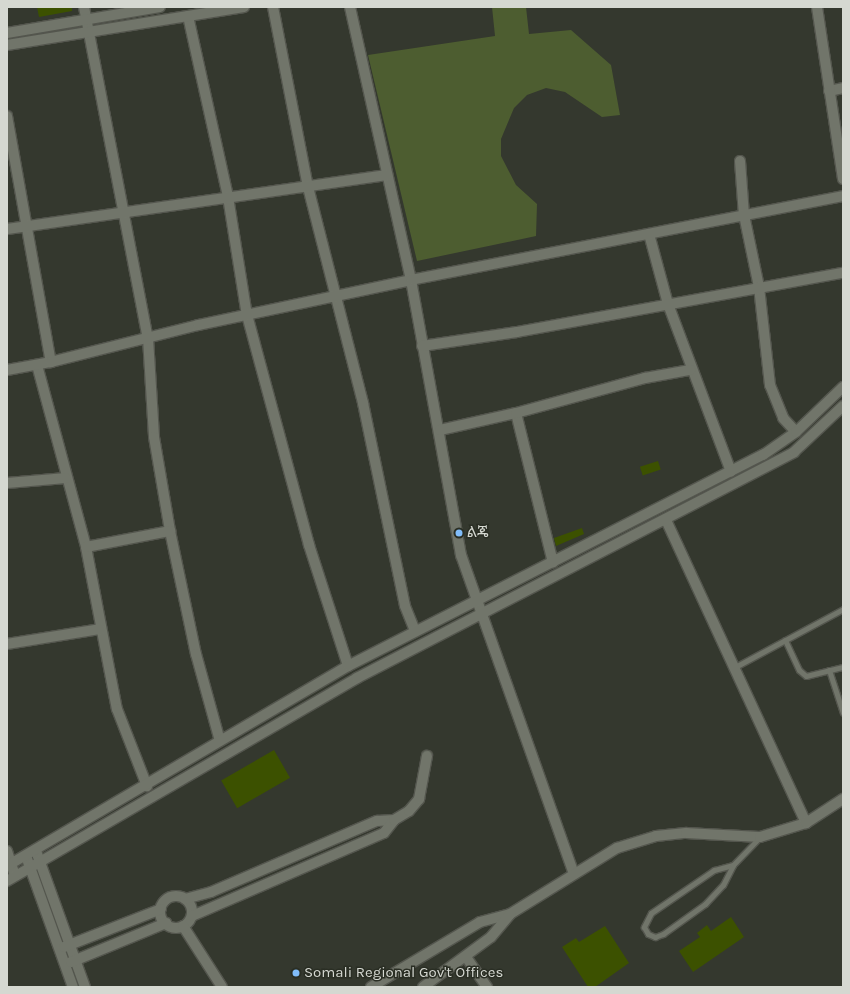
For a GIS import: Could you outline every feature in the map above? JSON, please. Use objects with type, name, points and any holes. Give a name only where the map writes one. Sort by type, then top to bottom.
[{"type":"street","points":[[84,7],[90,32],[122,211],[148,338],[154,437],[170,531],[196,654],[220,741]]},
{"type":"street","points":[[7,33],[160,7]]},
{"type":"street","points":[[7,45],[244,7]]},
{"type":"street","points":[[273,7],[308,187],[364,410],[405,606],[415,631]]},
{"type":"street","points":[[350,7],[411,280],[422,346],[440,430],[461,555],[475,601],[574,874]]},
{"type":"street","points":[[817,7],[843,179]]},
{"type":"street","points":[[188,16],[228,197],[248,315],[309,545],[348,666]]},
{"type":"street","points":[[829,91],[843,88]]},
{"type":"street","points":[[7,116],[51,362]]},
{"type":"street","points":[[740,161],[744,215],[759,287],[770,385],[783,418],[796,432]]},
{"type":"street","points":[[7,229],[122,211],[308,187],[387,175]]},
{"type":"street","points":[[7,370],[51,362],[248,315],[411,280],[843,196]]},
{"type":"street","points":[[649,234],[668,304],[690,370],[731,472]]},
{"type":"street","points":[[422,346],[517,332],[843,273]]},
{"type":"street","points":[[37,365],[66,478],[86,548],[117,709],[147,786]]},
{"type":"street","points":[[440,430],[516,413],[645,378],[690,370]]},
{"type":"street","points":[[9,865],[36,851],[147,786],[220,741],[348,666],[763,455],[796,432],[843,387]]},
{"type":"street","points":[[7,851],[11,878],[357,678],[481,616],[794,452],[843,406]]},
{"type":"street","points":[[516,413],[553,562]]},
{"type":"street","points":[[7,483],[66,478]]},
{"type":"street","points":[[666,520],[806,822]]},
{"type":"street","points":[[86,548],[170,531]]},
{"type":"street","points":[[7,644],[101,629]]},
{"type":"street","points":[[192,916],[192,909],[185,899],[177,896],[170,897],[164,901],[161,909],[166,923],[176,928],[183,926],[192,916],[384,833],[394,820],[408,811],[419,799],[427,756]]},
{"type":"street","points":[[371,987],[480,922],[510,914],[617,848],[656,836],[686,832],[760,837],[806,822],[843,799]]},
{"type":"street","points":[[185,899],[211,892],[377,821],[394,820]]},
{"type":"street","points":[[36,851],[85,987]]},
{"type":"street","points":[[26,856],[73,987]]},
{"type":"street","points":[[60,949],[161,909]]},
{"type":"street","points":[[423,987],[466,957],[491,937],[510,914]]},
{"type":"street","points":[[65,964],[166,923]]},
{"type":"street","points":[[183,926],[222,987]]},
{"type":"street","points":[[466,957],[487,987]]},
{"type":"lane","points":[[735,667],[843,609]]},
{"type":"lane","points":[[785,640],[802,674],[806,676],[843,667]]},
{"type":"lane","points":[[829,670],[843,713]]},
{"type":"lane","points":[[733,865],[714,870],[651,913],[644,927],[648,934],[654,937],[663,934],[704,904],[723,885],[733,865],[760,837]]},
{"type":"green space","points":[[492,7],[526,7],[529,34],[571,30],[611,65],[620,115],[602,117],[565,92],[546,88],[527,95],[514,108],[501,139],[501,156],[516,185],[537,204],[536,236],[417,261],[368,55],[495,36]]},
{"type":"building","points":[[37,7],[72,7],[72,11],[39,17]]},
{"type":"building","points":[[658,461],[661,470],[643,475],[640,467]]},
{"type":"building","points":[[582,528],[584,534],[556,546],[554,538]]},
{"type":"building","points":[[274,750],[290,778],[237,808],[221,780]]},
{"type":"building","points":[[731,917],[744,937],[693,972],[679,951],[700,937],[697,933],[707,925],[711,931]]},
{"type":"building","points":[[605,926],[629,963],[595,987],[588,987],[562,947],[576,938],[579,942]]},
{"type":"place","name":"ልጄ","points":[[459,533]]},
{"type":"place","name":"Somali Regional Gov't Offices","points":[[296,973]]}]
